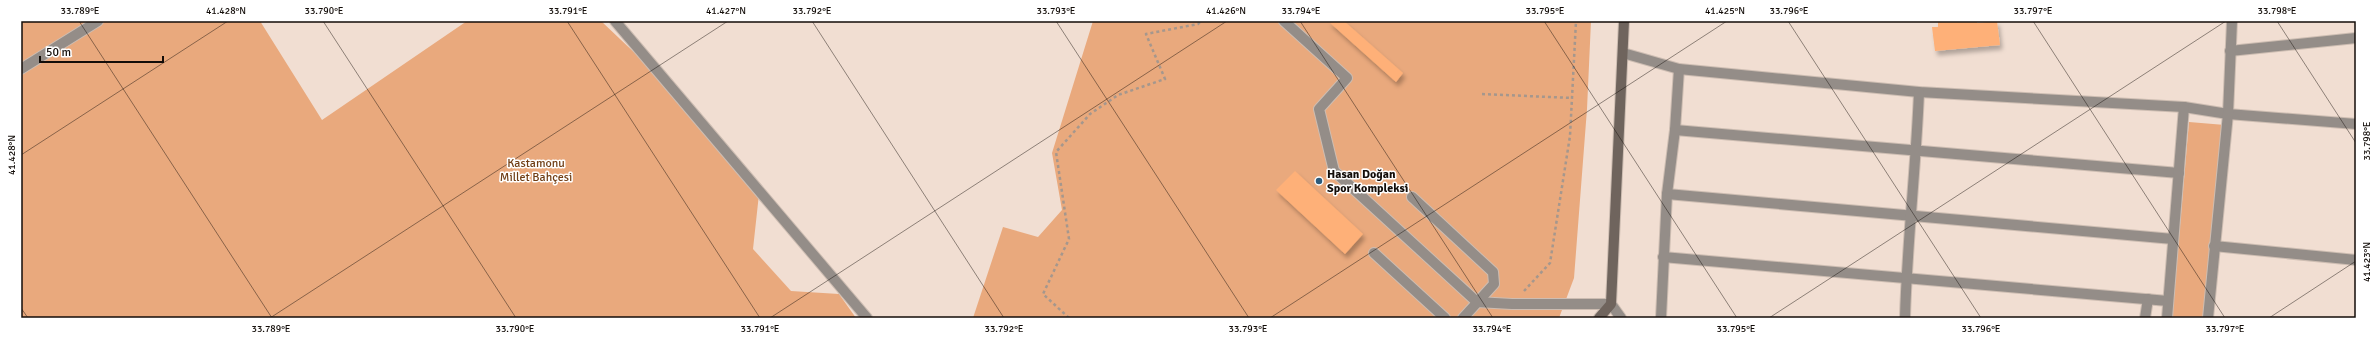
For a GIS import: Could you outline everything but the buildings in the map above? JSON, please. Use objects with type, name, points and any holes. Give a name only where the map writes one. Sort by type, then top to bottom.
[{"type":"street","points":[[21,69],[98,21]]},
{"type":"street","points":[[615,21],[866,318]]},
{"type":"street","points":[[1284,21],[1347,78],[1319,109],[1334,171],[1477,302],[1512,304],[1611,304]]},
{"type":"street","points":[[1599,318],[1611,304],[1624,21]]},
{"type":"street","points":[[2208,318],[2228,114],[2232,21]]},
{"type":"street","points":[[2230,51],[2356,38]]},
{"type":"street","points":[[1623,53],[1678,69],[1919,92],[2184,107],[2228,114],[2356,124]]},
{"type":"street","points":[[1661,318],[1667,194],[1675,130],[1678,69]]},
{"type":"street","points":[[1905,318],[1909,215],[1916,151],[1919,92]]},
{"type":"street","points":[[2167,318],[2184,107]]},
{"type":"street","points":[[1675,130],[2179,173]]},
{"type":"street","points":[[1667,194],[2173,238]]},
{"type":"street","points":[[1412,197],[1493,272],[1494,284],[1463,318]]},
{"type":"street","points":[[2214,246],[2356,260]]},
{"type":"street","points":[[1374,253],[1445,318]]},
{"type":"street","points":[[1663,257],[2168,301]]},
{"type":"street","points":[[2145,318],[2148,299]]},
{"type":"street","points":[[1611,304],[1621,318]]},
{"type":"path","points":[[1069,318],[1043,294],[1069,239],[1056,152],[1090,114],[1118,95],[1165,79],[1146,34],[1198,24],[1201,21]]},
{"type":"path","points":[[1550,263],[1570,136],[1576,21]]},
{"type":"path","points":[[1482,94],[1572,98]]},
{"type":"green space","name":"Kastamonu Millet Bahçesi","points":[[21,21],[260,21],[322,120],[467,21],[601,21],[639,57],[759,194],[753,249],[791,291],[839,294],[856,318],[21,318]]},
{"type":"green space","name":"Hasan Doğan Spor Kompleksi","points":[[1093,21],[1591,21],[1587,109],[1574,278],[1559,318],[973,318],[1003,227],[1038,237],[1062,210],[1052,153]]},
{"type":"green space","points":[[2189,122],[2225,125],[2208,318],[2172,318]]},
{"type":"place","name":"Hasan Doğan Spor Kompleksi","points":[[1319,181]]}]
